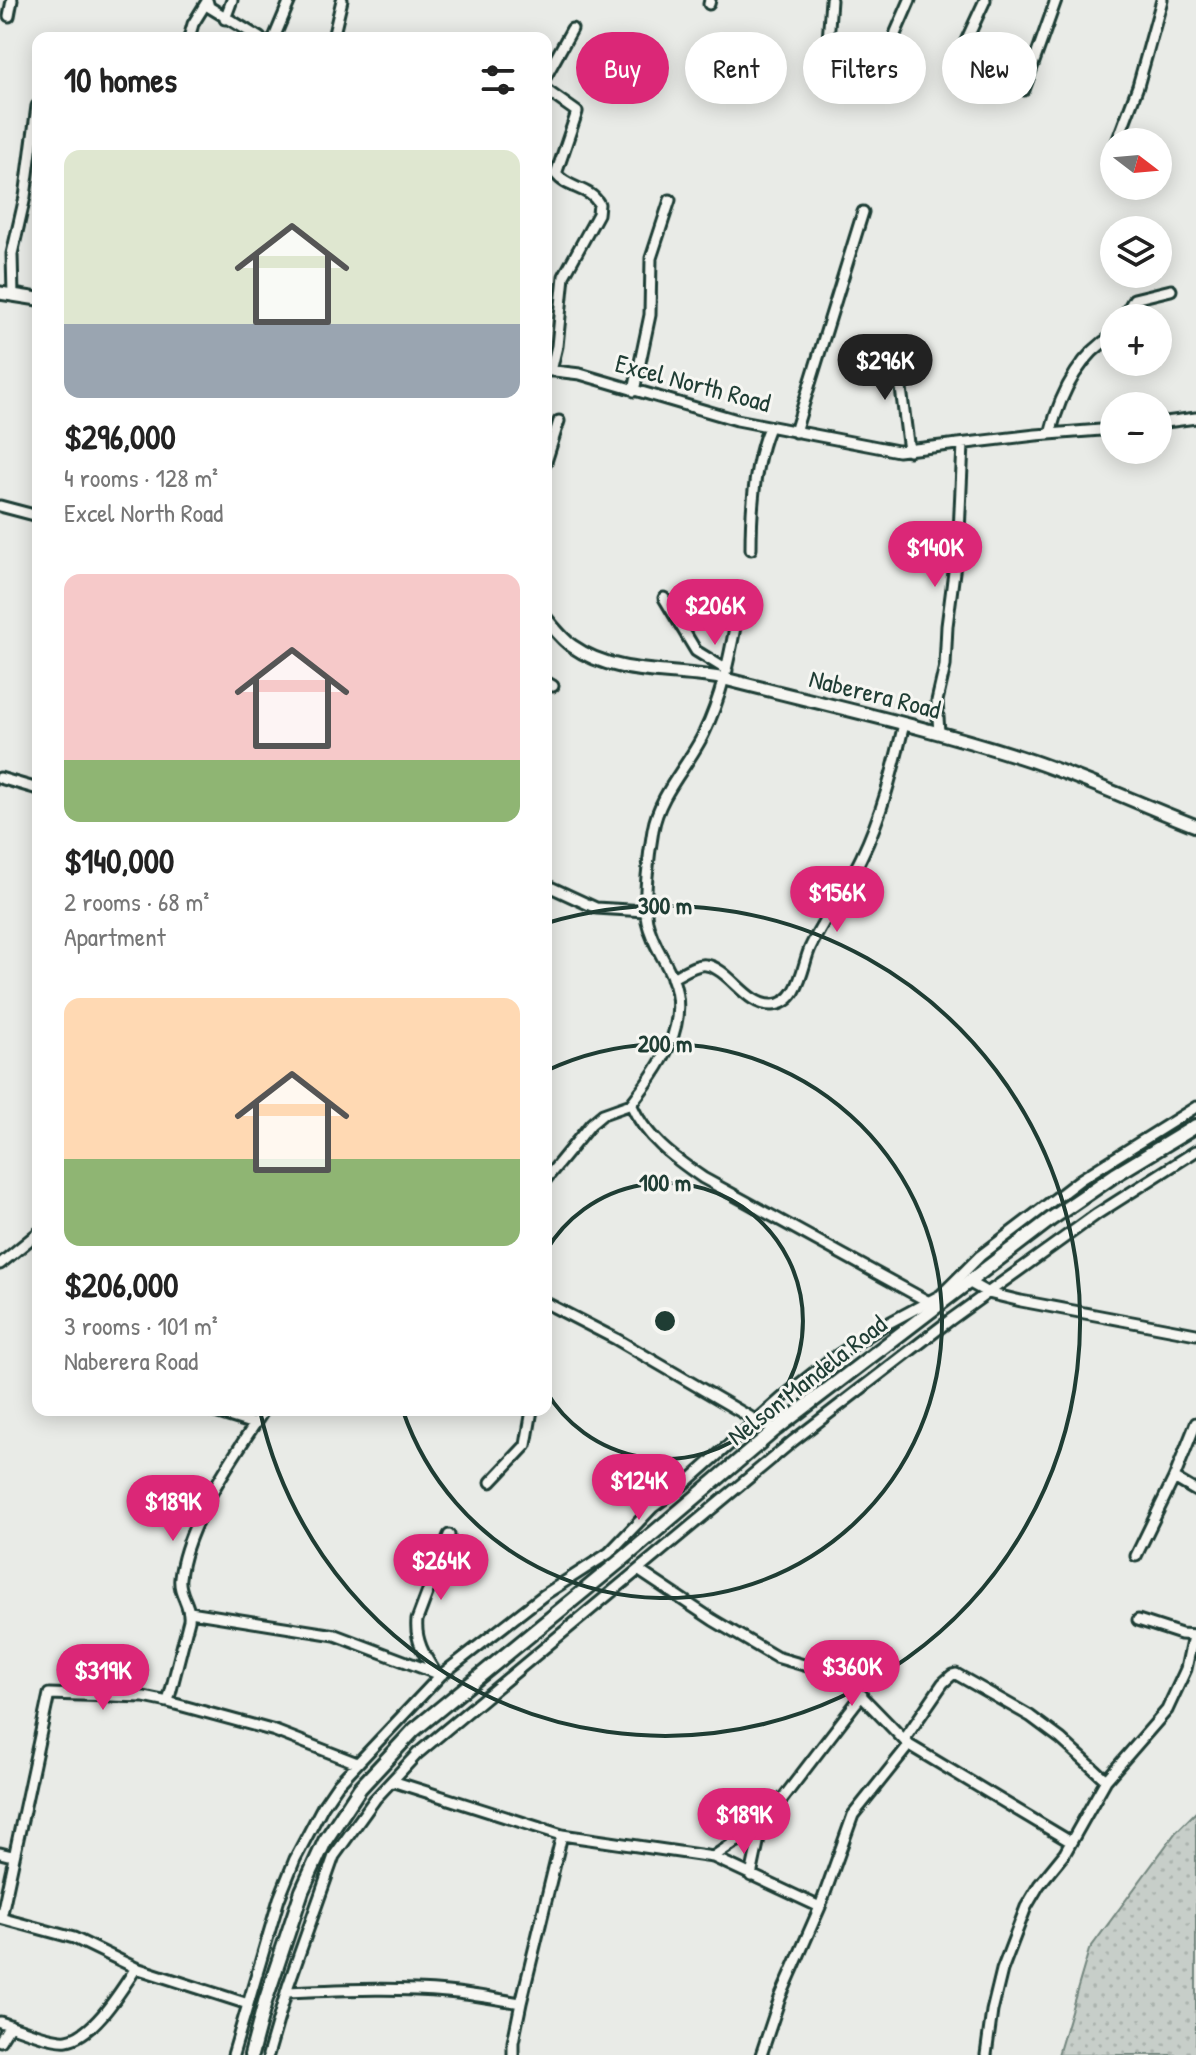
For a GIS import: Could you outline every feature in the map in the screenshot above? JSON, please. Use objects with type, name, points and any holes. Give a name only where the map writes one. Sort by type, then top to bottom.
[{"type":"main road","name":"Nelson Mandela Road","points":[[251,2055],[302,1891],[325,1841],[360,1788],[414,1730],[776,1429],[1091,1191],[1196,1126]]},
{"type":"street","points":[[9,16],[12,0]]},
{"type":"street","points":[[225,19],[232,0]]},
{"type":"street","points":[[277,32],[290,0]]},
{"type":"street","points":[[334,32],[342,0]]},
{"type":"street","points":[[829,32],[831,0]]},
{"type":"street","points":[[896,32],[910,0]]},
{"type":"street","points":[[970,32],[985,0]]},
{"type":"street","points":[[1037,53],[1056,0]]},
{"type":"street","points":[[1122,128],[1138,86],[1162,0]]},
{"type":"street","points":[[191,32],[206,2],[225,19],[249,32]]},
{"type":"street","points":[[552,65],[572,29]]},
{"type":"street","points":[[552,94],[577,112],[556,174],[561,181],[593,195],[599,204],[598,214],[564,276],[557,346],[552,361]]},
{"type":"street","points":[[13,295],[12,254],[25,197],[32,144]]},
{"type":"street","points":[[634,391],[650,315],[651,258],[670,200]]},
{"type":"street","points":[[795,432],[863,212]]},
{"type":"street","points":[[1131,304],[1134,299],[1171,290]]},
{"type":"street","points":[[0,293],[32,298]]},
{"type":"street","points":[[1050,434],[1065,389],[1100,344]]},
{"type":"street","points":[[896,349],[909,451]]},
{"type":"street","name":"Excel North Road","points":[[552,370],[580,374],[769,427],[875,448],[909,451],[1100,430]]},
{"type":"street","points":[[1172,421],[1196,418]]},
{"type":"street","points":[[552,443],[559,421]]},
{"type":"street","points":[[751,549],[753,506],[763,443],[769,427]]},
{"type":"street","points":[[939,733],[937,701],[945,666],[959,533],[963,444]]},
{"type":"street","points":[[0,506],[32,514]]},
{"type":"street","points":[[664,598],[696,651],[726,674]]},
{"type":"street","points":[[552,1172],[591,1124],[603,1114],[631,1104],[665,1055],[676,1032],[677,1002],[672,978],[654,946],[645,911],[654,825],[667,794],[705,732],[726,674],[736,622]]},
{"type":"street","name":"Naberera Road","points":[[552,625],[573,647],[612,664],[641,670],[726,674],[939,733],[1117,792],[1196,826]]},
{"type":"street","points":[[672,978],[704,964],[763,1003],[775,1005],[787,999],[798,985],[810,950],[867,845],[886,796],[904,724]]},
{"type":"street","points":[[0,778],[32,787]]},
{"type":"street","points":[[552,888],[596,908],[645,911]]},
{"type":"street","points":[[631,1104],[647,1132],[703,1178],[929,1302]]},
{"type":"street","points":[[233,2055],[274,1913],[295,1859],[323,1806],[338,1784],[438,1674],[544,1595],[609,1553],[653,1507],[713,1461],[830,1360],[947,1290],[988,1250],[1081,1179],[1196,1107]]},
{"type":"street","points":[[268,2055],[286,1992],[334,1856],[358,1821],[392,1781],[439,1734],[780,1451],[1097,1214],[1196,1151]]},
{"type":"street","points":[[0,1264],[32,1238]]},
{"type":"street","points":[[970,1283],[988,1293],[1044,1306],[1196,1334]]},
{"type":"street","points":[[552,1306],[776,1429]]},
{"type":"street","points":[[234,1416],[254,1424]]},
{"type":"street","points":[[168,1702],[190,1612],[179,1587],[185,1557],[201,1517],[236,1449],[260,1416]]},
{"type":"street","points":[[491,1482],[526,1445],[531,1416]]},
{"type":"street","points":[[1136,1556],[1174,1478],[1196,1423]]},
{"type":"street","points":[[1174,1478],[1196,1491]]},
{"type":"street","points":[[438,1674],[419,1645],[416,1628],[449,1535]]},
{"type":"street","points":[[638,1570],[776,1657],[842,1676],[907,1743],[1071,1842]]},
{"type":"street","points":[[190,1612],[335,1635],[438,1674]]},
{"type":"street","points":[[986,2055],[999,1984],[1018,1924],[1033,1894],[1071,1842],[1106,1780],[1167,1710],[1186,1669],[1194,1636],[1138,1620]]},
{"type":"street","points":[[761,2055],[780,1998],[820,1907],[855,1811],[907,1743],[943,1683],[952,1675],[956,1674],[1030,1716],[1106,1780]]},
{"type":"street","points":[[248,2004],[136,1968],[74,1938],[1,1918],[47,1694],[144,1697],[168,1702],[275,1731],[357,1763]]},
{"type":"street","points":[[751,1876],[762,1829],[772,1811],[862,1695]]},
{"type":"street","points":[[392,1781],[562,1835],[713,1857],[820,1907]]},
{"type":"street","points":[[713,1857],[762,1829]]},
{"type":"street","points":[[513,2055],[521,2003],[562,1835]]},
{"type":"street","points":[[0,1853],[12,1856]]},
{"type":"street","points":[[0,2041],[5,2023],[57,2039],[73,2038],[104,2011],[136,1968]]},
{"type":"street","points":[[286,1992],[414,1990],[521,2003]]},
{"type":"shaded area","points":[[1196,1812],[1196,2055],[1058,2055],[1089,1950],[1176,1832]]}]
